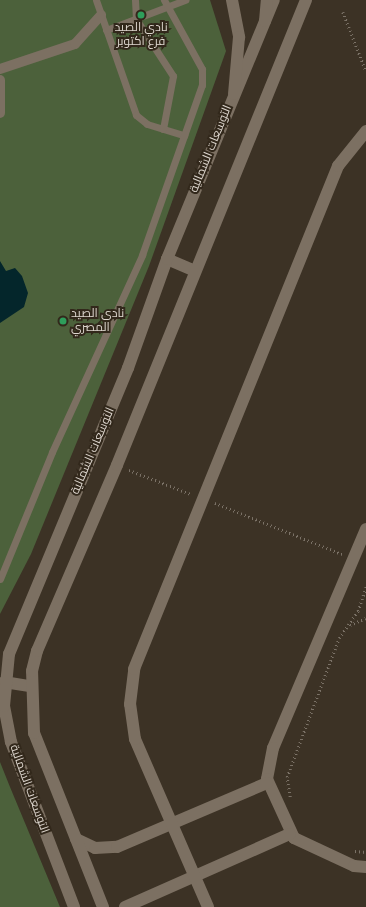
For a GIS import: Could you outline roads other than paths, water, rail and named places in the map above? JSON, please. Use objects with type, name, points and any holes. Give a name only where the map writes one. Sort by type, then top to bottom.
[{"type":"street","points":[[232,0],[239,38],[234,94]]},
{"type":"street","points":[[265,22],[267,0]]},
{"type":"street","name":"التوسعات الشمالية","points":[[74,907],[17,760],[7,724],[2,682],[9,654],[128,368],[166,259],[274,0]]},
{"type":"street","points":[[103,907],[34,733],[30,686],[37,650],[117,465],[193,270],[306,0]]},
{"type":"street","points":[[0,70],[75,44],[101,15]]},
{"type":"street","points":[[0,80],[0,113]]},
{"type":"street","points":[[208,907],[135,739],[131,687],[134,669],[338,166],[366,131]]},
{"type":"street","points":[[166,259],[193,270]]},
{"type":"street","points":[[366,529],[273,748],[267,783],[290,834],[354,866],[366,867]]},
{"type":"street","points":[[2,682],[30,686]]},
{"type":"street","points":[[76,838],[95,848],[106,849],[172,824],[267,783]]},
{"type":"street","points":[[125,907],[290,834]]},
{"type":"lane","points":[[96,0],[136,115],[147,124],[184,135]]},
{"type":"lane","points":[[135,0],[136,19],[174,76],[163,129]]},
{"type":"lane","points":[[106,30],[136,19],[165,4],[185,0]]},
{"type":"lane","points":[[0,579],[52,452],[142,255],[184,135],[203,75],[165,4]]},
{"type":"water","points":[[0,261],[6,271],[15,268],[22,276],[28,293],[24,307],[0,323]]},
{"type":"place","name":"نادي الصيد فرع اكتوبر","points":[[141,15]]},
{"type":"place","name":"نادى الصيد المصري","points":[[63,321]]}]
